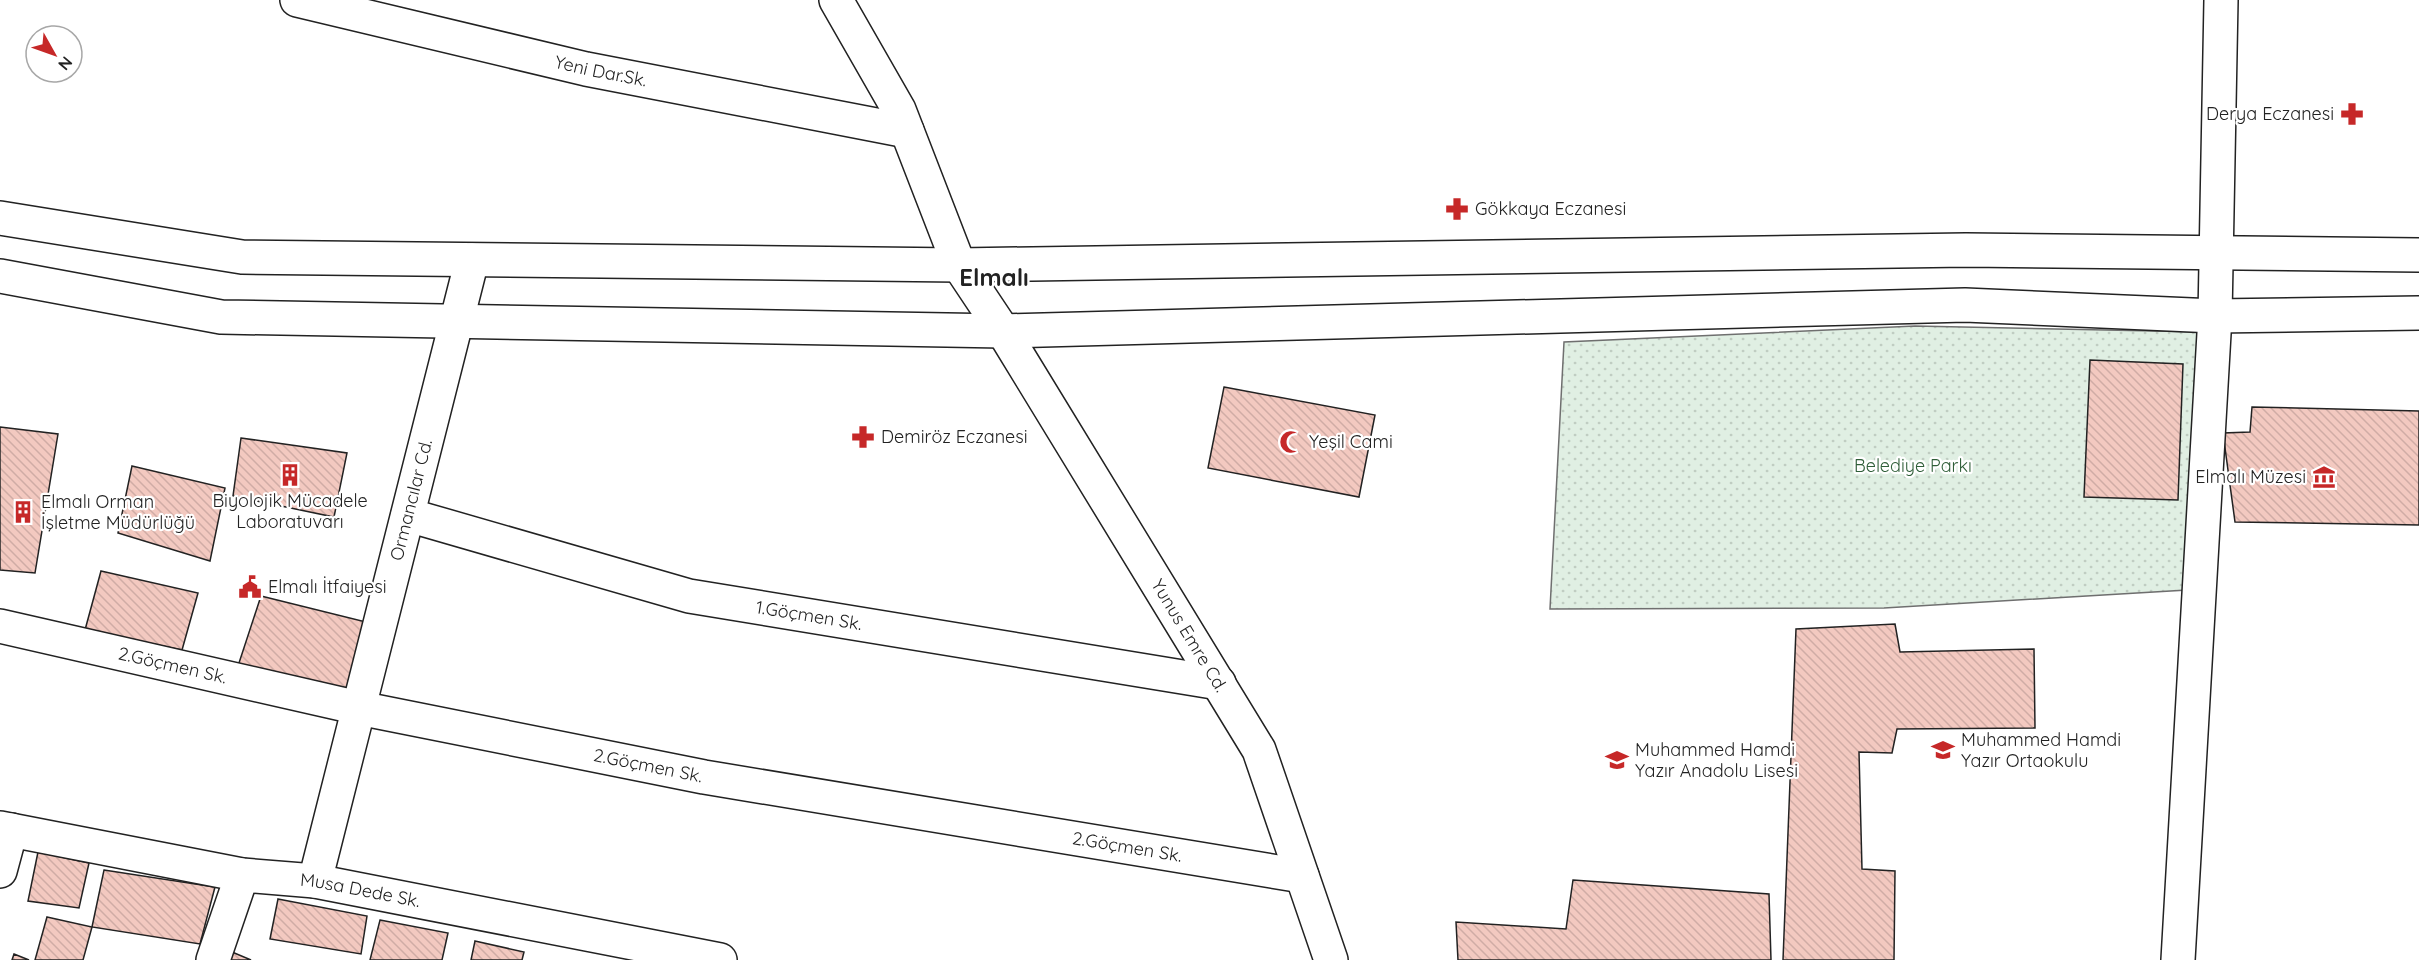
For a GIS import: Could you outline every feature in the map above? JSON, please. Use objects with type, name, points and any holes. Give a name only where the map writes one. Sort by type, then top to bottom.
[{"type":"street","name":"Yeni Dar.Sk.","points":[[297,0],[586,69],[907,131]]},
{"type":"street","name":"Yunus Emre Cd.","points":[[836,0],[899,110],[959,265],[1003,330],[1259,750],[1331,960]]},
{"type":"street","points":[[2178,960],[2215,316],[2221,0]]},
{"type":"street","points":[[0,218],[242,257],[959,265],[1966,250],[2419,255]]},
{"type":"street","name":"Ormancılar Cd.","points":[[315,881],[472,260]]},
{"type":"street","points":[[0,276],[221,317],[1003,330],[1965,305],[2215,316],[2419,313]]},
{"type":"street","name":"1.Göçmen Sk.","points":[[408,515],[689,596],[1219,683]]},
{"type":"street","name":"2.Göçmen Sk.","points":[[0,626],[359,708],[704,777],[1302,876]]},
{"type":"street","points":[[0,871],[5,829]]},
{"type":"street","name":"Musa Dede Sk.","points":[[5,829],[242,875],[315,881],[720,960]]},
{"type":"street","points":[[213,960],[242,875]]},
{"type":"green space","name":"Belediye Parkı","points":[[1915,326],[2203,332],[2187,590],[1884,608],[1550,609],[1564,342]]},
{"type":"building","points":[[2090,360],[2183,364],[2178,500],[2084,497]]},
{"type":"building","name":"Yeşil Cami","points":[[1224,387],[1375,415],[1359,497],[1208,468]]},
{"type":"building","name":"Elmalı Müzesi","points":[[2252,407],[2419,411],[2419,525],[2235,522],[2223,433],[2250,432]]},
{"type":"building","name":"Elmalı Orman İşletme Müdürlüğü","points":[[0,427],[58,434],[35,573],[0,570]]},
{"type":"building","name":"Biyolojik Mücadele Laboratuvarı","points":[[241,438],[347,453],[334,517],[233,496]]},
{"type":"building","points":[[132,466],[225,488],[210,561],[118,533]]},
{"type":"building","points":[[101,571],[198,593],[182,650],[85,630]]},
{"type":"building","points":[[261,596],[366,622],[346,692],[238,666]]},
{"type":"building","name":"Muhammed Hamdi Yazır Ortaokulu","points":[[1895,624],[1900,652],[2034,649],[2035,728],[1897,729],[1892,753],[1859,752],[1862,869],[1895,871],[1894,960],[1783,960],[1796,629]]},
{"type":"building","points":[[38,852],[89,863],[79,908],[28,901]]},
{"type":"building","points":[[104,870],[215,887],[200,944],[92,927]]},
{"type":"building","points":[[1573,880],[1769,894],[1771,960],[1458,960],[1456,922],[1566,929]]},
{"type":"building","points":[[278,899],[367,916],[361,954],[270,939]]},
{"type":"building","points":[[47,917],[92,927],[83,960],[35,960]]},
{"type":"building","points":[[380,920],[448,933],[442,960],[370,960]]},
{"type":"building","points":[[475,941],[524,952],[522,960],[471,960]]},
{"type":"building","points":[[232,952],[251,960],[229,960]]},
{"type":"building","points":[[14,954],[29,960],[12,960]]},
{"type":"place","name":"Derya Eczanesi","points":[[2352,114]]},
{"type":"place","name":"Gökkaya Eczanesi","points":[[1457,209]]},
{"type":"place","name":"Demiröz Eczanesi","points":[[863,437]]},
{"type":"place","name":"Yeşil Cami","points":[[1291,442]]},
{"type":"place","name":"Biyolojik Mücadele Laboratuvarı","points":[[290,475]]},
{"type":"place","name":"Elmalı Müzesi","points":[[2324,477]]},
{"type":"place","name":"Elmalı Orman İşletme Müdürlüğü","points":[[23,512]]},
{"type":"place","name":"Elmalı İtfaiyesi","points":[[250,587]]},
{"type":"place","name":"Muhammed Hamdi Yazır Ortaokulu","points":[[1943,750]]},
{"type":"place","name":"Muhammed Hamdi Yazır Anadolu Lisesi","points":[[1617,760]]},
{"type":"district","name":"Elmalı","points":[[994,278]]}]
